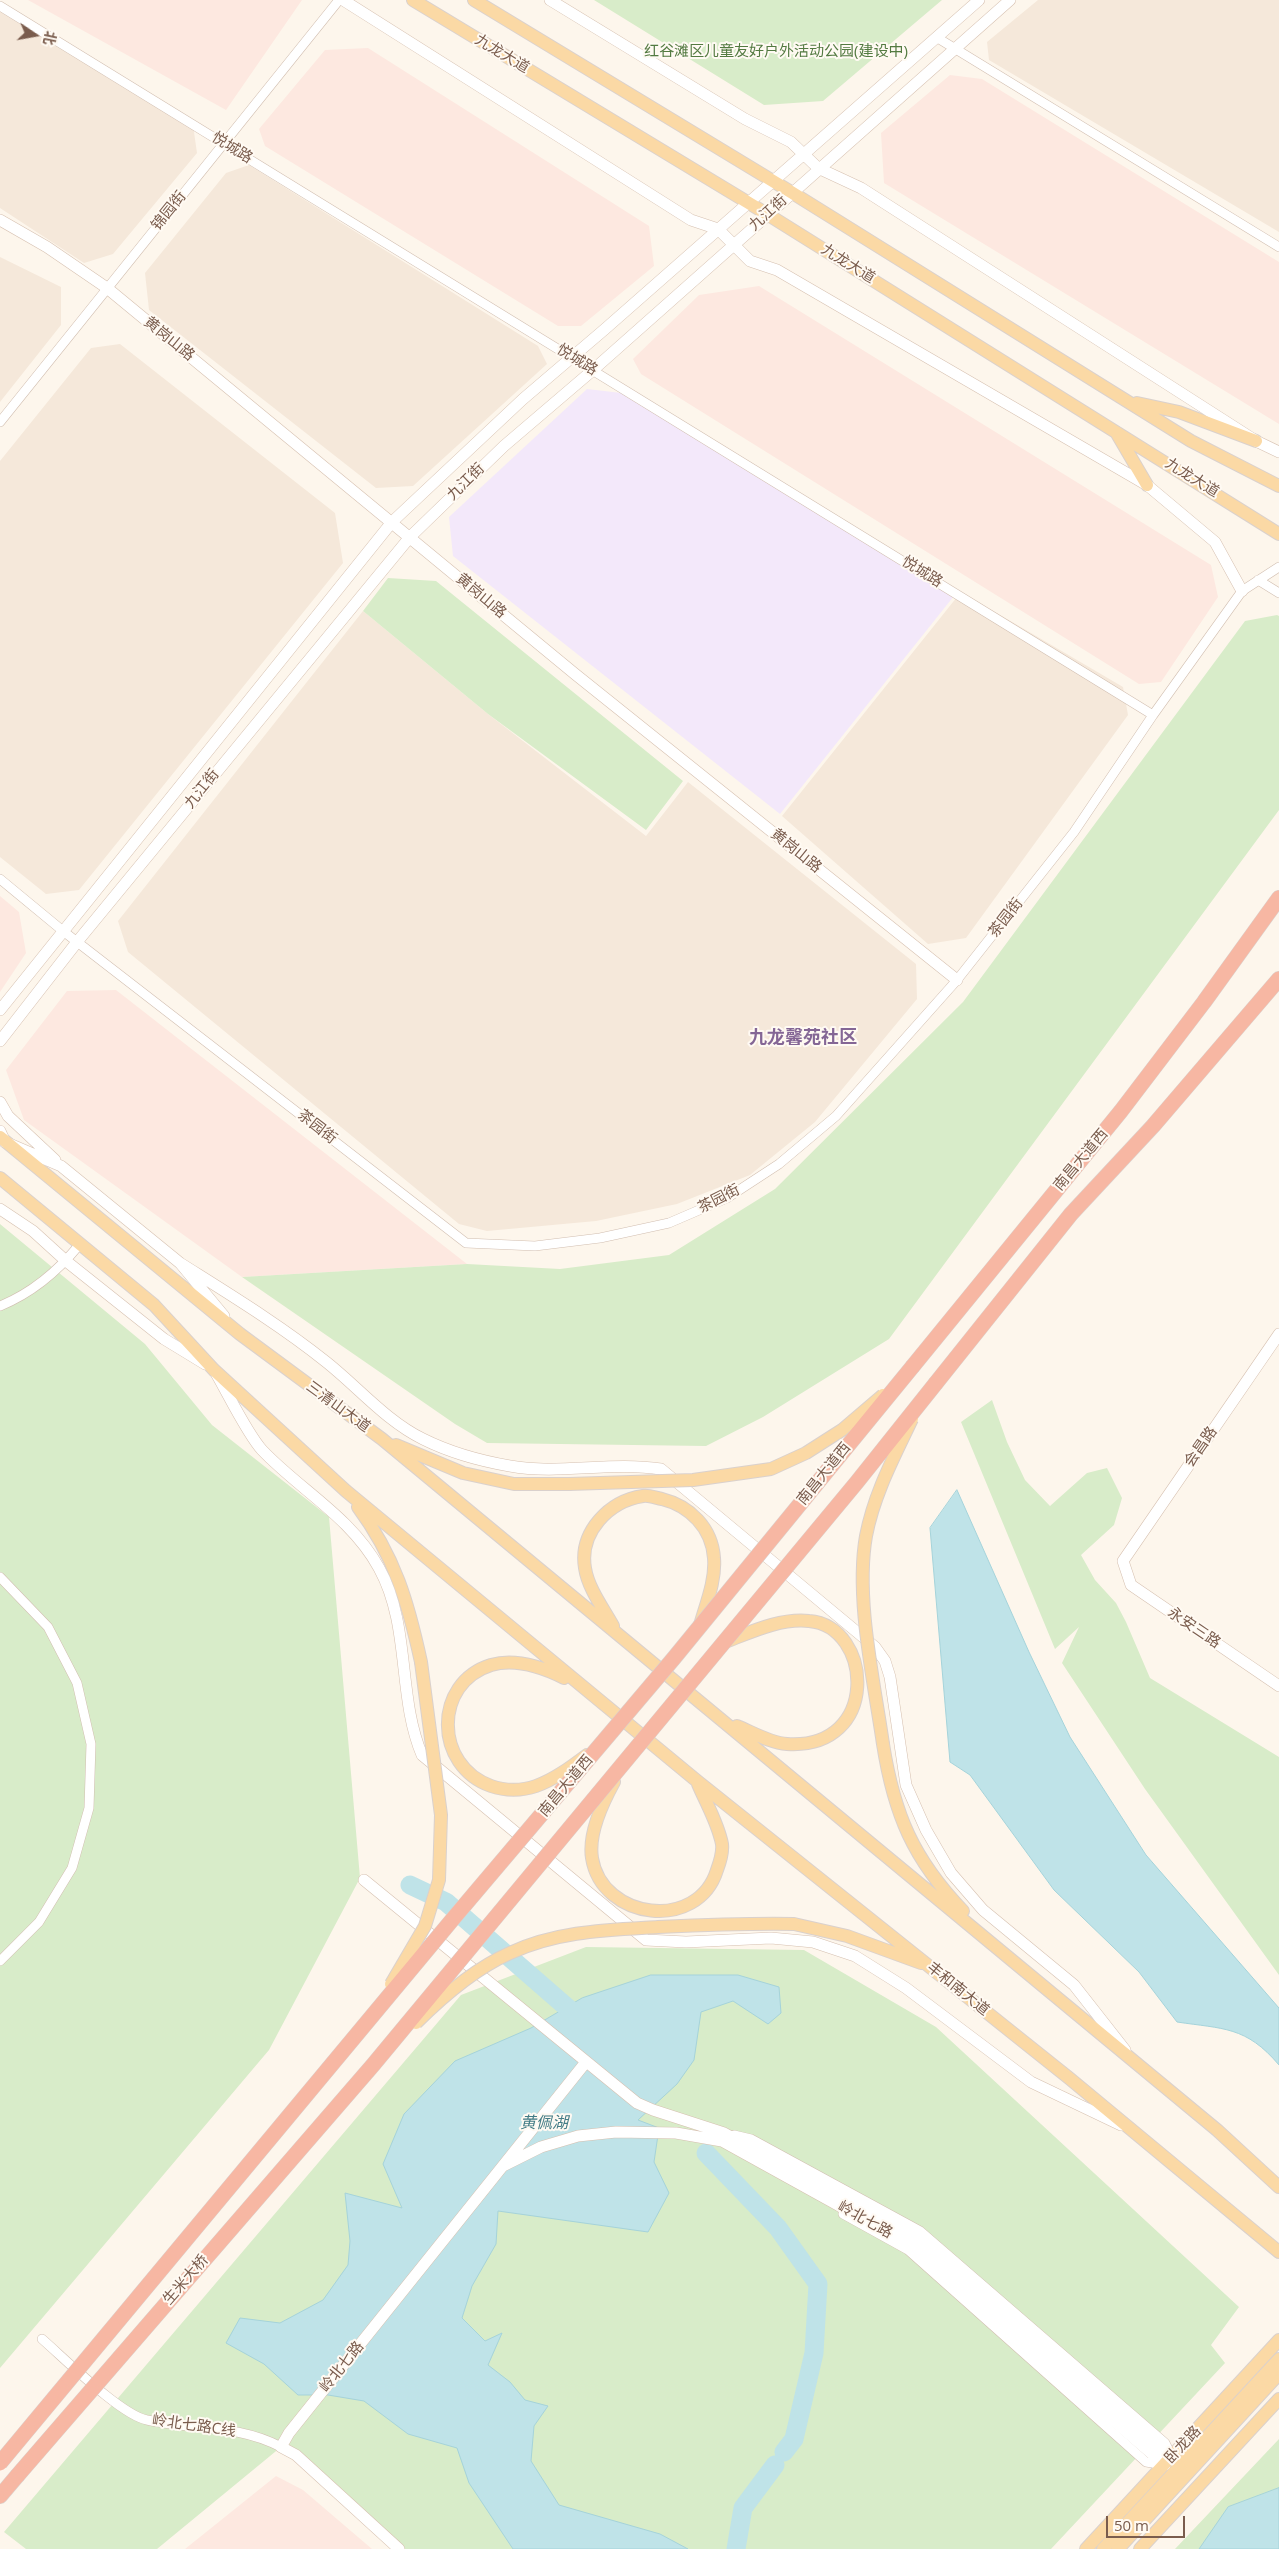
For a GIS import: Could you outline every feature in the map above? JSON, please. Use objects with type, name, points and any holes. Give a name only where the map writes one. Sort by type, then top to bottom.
[{"type":"highway","name":"南昌大道西","points":[[356,2038],[452,1920],[700,1625],[1121,1111],[1210,994],[1279,898]]},
{"type":"highway","name":"南昌大道西","points":[[372,2065],[725,1642],[1071,1214],[1152,1126],[1279,979]]},
{"type":"highway","name":"生米大桥","points":[[0,2463],[356,2038]]},
{"type":"highway","name":"生米大桥","points":[[0,2496],[372,2065]]},
{"type":"main road","name":"九龙大道","points":[[413,0],[748,202],[1279,534]]},
{"type":"main road","name":"九龙大道","points":[[474,0],[772,180],[1191,441],[1279,486]]},
{"type":"main road","points":[[1129,401],[1179,412],[1256,441]]},
{"type":"main road","points":[[1114,430],[1147,485]]},
{"type":"main road","name":"三清山大道","points":[[2,1137],[240,1334],[382,1439],[723,1720]]},
{"type":"main road","points":[[0,1178],[154,1305],[214,1370],[346,1491],[582,1686]]},
{"type":"main road","points":[[382,1439],[463,1472],[514,1484],[693,1480],[771,1469],[806,1453],[842,1430],[901,1381]]},
{"type":"main road","points":[[922,1400],[888,1469],[866,1536],[863,1565],[864,1593],[883,1744],[892,1793],[899,1816],[912,1844],[949,1896],[1004,1954]]},
{"type":"main road","points":[[346,1491],[371,1525],[389,1555],[410,1611],[421,1662],[441,1815],[439,1880],[421,1933],[405,1963],[356,2038]]},
{"type":"main road","points":[[617,1633],[595,1594],[585,1568],[585,1545],[593,1526],[609,1511],[628,1500],[646,1495],[668,1501],[687,1510],[701,1523],[710,1537],[714,1558],[712,1580],[700,1625]]},
{"type":"main road","points":[[723,1720],[785,1744],[818,1741],[832,1734],[845,1723],[853,1708],[857,1692],[857,1673],[854,1656],[841,1638],[825,1625],[810,1620],[787,1621],[725,1642]]},
{"type":"main road","points":[[582,1686],[542,1667],[505,1663],[490,1665],[463,1684],[454,1698],[447,1718],[449,1739],[454,1758],[465,1772],[478,1782],[496,1788],[515,1790],[534,1787],[558,1776],[600,1746]]},
{"type":"main road","name":"丰和南大道","points":[[582,1686],[697,1781],[1069,2078],[1127,2128],[1276,2249]]},
{"type":"main road","points":[[723,1720],[1217,2130],[1279,2187]]},
{"type":"main road","points":[[628,1758],[604,1801],[594,1833],[592,1857],[600,1880],[612,1894],[628,1906],[664,1912],[680,1909],[703,1895],[714,1879],[722,1845],[716,1824],[697,1781]]},
{"type":"main road","points":[[372,2065],[432,2007],[470,1976],[509,1953],[541,1941],[582,1931],[737,1923],[794,1924],[846,1936],[931,1967]]},
{"type":"main road","points":[[1276,2249],[1279,2260]]},
{"type":"main road","name":"卧龙路","points":[[1086,2549],[1279,2340]]},
{"type":"main road","name":"卧龙路","points":[[1118,2549],[1165,2489],[1279,2359]]},
{"type":"main road","name":"卧龙路","points":[[1103,2549],[1279,2374]]},
{"type":"main road","points":[[1140,2549],[1279,2399]]},
{"type":"street","name":"锦园街","points":[[0,422],[339,0]]},
{"type":"street","points":[[343,0],[691,220],[718,229],[750,261],[777,270],[1147,485],[1215,542],[1242,591]]},
{"type":"street","points":[[550,0],[746,119],[791,142],[818,168],[860,188],[1256,441],[1279,452]]},
{"type":"street","name":"九江街","points":[[0,1010],[392,522],[479,438],[573,358],[772,180],[979,0]]},
{"type":"street","name":"九江街","points":[[0,1041],[77,942],[410,537],[504,446],[593,370],[953,48],[1010,0]]},
{"type":"street","name":"悦城路","points":[[0,6],[1154,715]]},
{"type":"street","points":[[936,37],[1279,247]]},
{"type":"street","name":"黄岗山路","points":[[0,220],[47,247],[107,288],[575,674],[957,980]]},
{"type":"street","name":"茶园街","points":[[0,879],[77,942],[466,1243],[535,1246],[600,1238],[669,1223],[727,1198],[779,1164],[836,1116],[957,980],[1074,832],[1242,591],[1279,567]]},
{"type":"street","points":[[1258,580],[1279,594]]},
{"type":"street","points":[[0,1102],[8,1116],[61,1166],[180,1264],[324,1360],[397,1422],[423,1439],[458,1452],[511,1466],[549,1468],[636,1465],[662,1469],[875,1647],[885,1662],[890,1677],[906,1785],[926,1830],[951,1873],[983,1910],[1074,1985],[1133,2060]]},
{"type":"street","points":[[2,1137],[61,1166]]},
{"type":"street","points":[[0,1208],[33,1231],[66,1261],[164,1339],[214,1370],[261,1449],[344,1522],[379,1568],[396,1610],[416,1741],[422,1755],[646,1940],[686,1942],[771,1938],[814,1942],[855,1956],[906,1988],[1031,2082],[1127,2128]]},
{"type":"street","points":[[0,1306],[24,1296],[66,1261],[80,1244]]},
{"type":"street","points":[[180,1264],[240,1334]]},
{"type":"street","name":"会昌路","points":[[1123,1561],[1277,1342]]},
{"type":"street","name":"永安三路","points":[[1123,1561],[1131,1585],[1279,1686]]},
{"type":"street","points":[[0,1578],[48,1628],[77,1683],[91,1744],[89,1808],[72,1868],[39,1922],[0,1961]]},
{"type":"street","points":[[364,1880],[637,2102],[653,2110],[724,2133],[914,2237],[1169,2461]]},
{"type":"street","name":"岭北七路","points":[[281,2447],[289,2433],[586,2062]]},
{"type":"street","name":"岭北七路","points":[[504,2166],[541,2147],[578,2136],[632,2131],[676,2133],[722,2141],[910,2245],[1169,2461]]},
{"type":"street","name":"岭北七路C线","points":[[42,2339],[128,2413],[146,2420],[212,2427],[261,2436],[281,2447]]},
{"type":"street","points":[[281,2447],[296,2455],[399,2549]]},
{"type":"shaded area","points":[[28,0],[302,0],[226,110]]},
{"type":"shaded area","points":[[1038,0],[1279,0],[1279,232],[989,60],[987,42]]},
{"type":"shaded area","points":[[0,10],[193,125],[197,153],[113,254],[84,263],[0,208]]},
{"type":"shaded area","points":[[368,48],[649,226],[654,266],[581,326],[558,326],[265,146],[259,129],[325,50]]},
{"type":"shaded area","points":[[950,75],[982,79],[1279,262],[1279,424],[884,183],[881,133]]},
{"type":"shaded area","points":[[249,165],[538,346],[547,364],[413,486],[376,488],[149,310],[145,273],[226,173]]},
{"type":"shaded area","points":[[0,257],[61,287],[61,325],[0,402]]},
{"type":"shaded area","points":[[759,286],[1211,565],[1218,597],[1161,682],[1139,684],[641,374],[633,359],[699,295]]},
{"type":"shaded area","points":[[120,344],[335,513],[343,563],[79,890],[46,894],[0,857],[0,461],[91,348]]},
{"type":"shaded area","points":[[587,389],[630,394],[958,591],[780,814],[453,556],[449,517]]},
{"type":"shaded area","points":[[961,592],[1123,687],[1128,715],[966,938],[928,944],[782,816]]},
{"type":"shaded area","points":[[363,611],[488,714],[646,836],[688,782],[916,964],[917,999],[815,1122],[750,1175],[677,1204],[596,1221],[487,1231],[459,1224],[128,952],[118,921]]},
{"type":"shaded area","points":[[0,896],[19,912],[26,953],[0,992]]},
{"type":"shaded area","points":[[116,990],[467,1264],[242,1277],[24,1120],[6,1070],[67,991]]},
{"type":"shaded area","points":[[276,2476],[303,2490],[372,2549],[185,2549]]},
{"type":"green space","name":"红谷滩区儿童友好户外活动公园(建设中)","points":[[594,0],[942,0],[823,101],[764,105]]},
{"type":"green space","points":[[388,578],[436,581],[683,781],[646,830],[488,714],[363,611]]},
{"type":"green space","points":[[1279,616],[1279,810],[889,1339],[763,1417],[706,1446],[487,1443],[455,1424],[242,1277],[467,1264],[560,1269],[669,1255],[775,1189],[963,1002],[1245,621]]},
{"type":"green space","points":[[0,1224],[145,1344],[212,1425],[329,1517],[360,1878],[269,2050],[0,2368]]},
{"type":"green space","points":[[992,1400],[1007,1442],[1025,1480],[1050,1506],[1087,1473],[1107,1468],[1122,1498],[1114,1525],[1081,1555],[1095,1580],[1116,1603],[1150,1678],[1279,1757],[1279,1975],[1145,1789],[1062,1663],[1079,1627],[1055,1649],[961,1422]]},
{"type":"green space","points":[[586,1947],[804,1950],[936,2027],[1239,2307],[1211,2345],[1225,2363],[1051,2549],[399,2549],[281,2447],[157,2549],[26,2549],[4,2532],[461,1995]]},
{"type":"green space","points":[[1279,2439],[1279,2549],[1175,2549]]},
{"type":"water","points":[[957,1490],[1029,1652],[1070,1737],[1146,1855],[1279,2008],[1279,2065],[1267,2052],[1244,2036],[1221,2028],[1177,2022],[1139,1972],[1054,1890],[970,1775],[950,1762],[930,1528]]},
{"type":"water","name":"黄佩湖","points":[[651,1975],[738,1975],[779,1987],[781,2013],[768,2024],[733,2001],[701,2012],[694,2060],[677,2084],[638,2120],[659,2128],[654,2162],[669,2193],[648,2232],[498,2211],[496,2244],[472,2286],[462,2318],[485,2341],[502,2333],[488,2365],[510,2382],[525,2400],[548,2406],[534,2426],[531,2461],[559,2505],[660,2534],[688,2549],[513,2549],[469,2483],[457,2448],[408,2434],[364,2401],[328,2395],[298,2395],[264,2364],[226,2343],[240,2318],[280,2323],[323,2300],[348,2265],[350,2241],[345,2193],[402,2208],[383,2164],[404,2114],[455,2061],[531,2028],[582,1998]]},
{"type":"water","points":[[1279,2488],[1279,2549],[1199,2549],[1228,2507]]},
{"type":"waterway","points":[[410,1885],[446,1902],[586,2024]]},
{"type":"waterway","points":[[706,2153],[778,2228],[818,2284],[814,2353],[794,2439],[784,2452]]},
{"type":"waterway","points":[[736,2549],[743,2508],[775,2465]]},
{"type":"district","name":"九龙馨苑社区","points":[[803,1038]]}]
